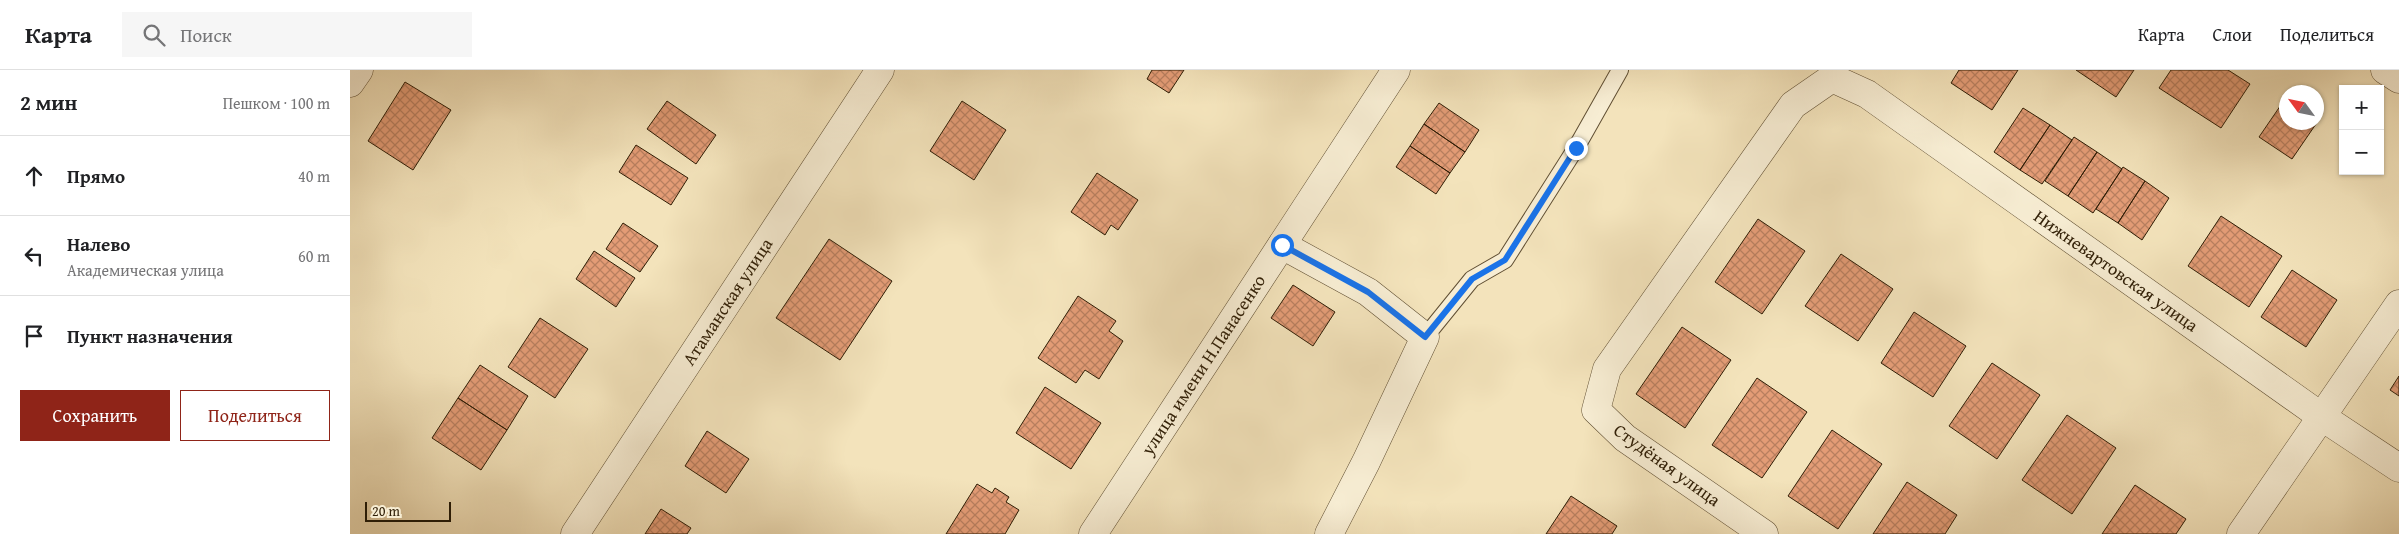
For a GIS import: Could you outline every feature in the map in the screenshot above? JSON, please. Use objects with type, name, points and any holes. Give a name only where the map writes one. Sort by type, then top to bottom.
[{"type":"street","points":[[350,83],[359,70]]},
{"type":"street","name":"Атаманская улица","points":[[575,534],[880,70]]},
{"type":"street","name":"улица имени Н.Панасенко","points":[[1093,534],[1396,70]]},
{"type":"street","points":[[2385,70],[2399,79]]},
{"type":"street","name":"Студёная улица","points":[[1764,534],[1625,438],[1596,410],[1607,369],[1792,105],[1832,78]]},
{"type":"street","name":"Нижневартовская улица","points":[[1832,78],[1867,94],[2322,416],[2399,468]]},
{"type":"street","points":[[1282,245],[1368,292],[1425,337],[1366,462],[1329,534]]},
{"type":"street","points":[[2241,534],[2399,304]]},
{"type":"lane","points":[[1425,337],[1472,279],[1505,260],[1576,148],[1620,70]]},
{"type":"building","points":[[1152,70],[1184,70],[1169,93],[1147,79]]},
{"type":"building","points":[[1959,70],[2018,70],[1992,110],[1951,83]]},
{"type":"building","points":[[2076,70],[2134,70],[2116,97]]},
{"type":"building","points":[[2171,70],[2228,70],[2250,84],[2221,128],[2159,88]]},
{"type":"building","points":[[405,82],[451,110],[413,170],[368,141]]},
{"type":"building","points":[[667,101],[716,135],[696,164],[647,129]]},
{"type":"building","points":[[962,101],[1006,130],[974,180],[930,151]]},
{"type":"building","points":[[1439,103],[1479,130],[1465,152],[1424,124]]},
{"type":"building","points":[[2023,108],[2050,125],[2020,170],[1994,152]]},
{"type":"building","points":[[2279,108],[2279,130],[2312,130],[2292,159],[2259,137]]},
{"type":"building","points":[[1424,124],[1465,152],[1450,173],[1410,146]]},
{"type":"building","points":[[2050,125],[2072,140],[2042,184],[2020,170]]},
{"type":"building","points":[[2074,137],[2097,152],[2068,196],[2045,181]]},
{"type":"building","points":[[636,145],[688,178],[671,205],[619,172]]},
{"type":"building","points":[[1410,146],[1450,173],[1436,194],[1396,167]]},
{"type":"building","points":[[2097,152],[2122,169],[2093,213],[2068,196]]},
{"type":"building","points":[[2123,167],[2145,181],[2118,223],[2096,209]]},
{"type":"building","points":[[1097,173],[1138,200],[1118,230],[1111,225],[1105,235],[1071,212]]},
{"type":"building","points":[[2145,181],[2169,198],[2142,240],[2118,223]]},
{"type":"building","points":[[2221,216],[2282,256],[2249,307],[2188,266]]},
{"type":"building","points":[[1758,219],[1805,251],[1762,314],[1715,282]]},
{"type":"building","points":[[623,223],[658,246],[640,272],[606,249]]},
{"type":"building","points":[[829,239],[892,281],[840,360],[776,318]]},
{"type":"building","points":[[594,251],[635,278],[616,307],[576,279]]},
{"type":"building","points":[[1841,254],[1893,289],[1858,341],[1805,306]]},
{"type":"building","points":[[2292,270],[2337,300],[2306,347],[2261,317]]},
{"type":"building","points":[[1293,285],[1335,312],[1313,346],[1271,318]]},
{"type":"building","points":[[1078,296],[1116,321],[1109,331],[1123,341],[1099,379],[1085,370],[1076,383],[1038,358]]},
{"type":"building","points":[[1914,312],[1966,346],[1933,397],[1881,363]]},
{"type":"building","points":[[540,318],[588,349],[555,398],[508,367]]},
{"type":"building","points":[[1682,327],[1731,360],[1685,428],[1636,394]]},
{"type":"building","points":[[1992,363],[2040,395],[1997,459],[1949,426]]},
{"type":"building","points":[[480,365],[528,396],[507,430],[458,398]]},
{"type":"building","points":[[2399,376],[2399,396],[2390,390]]},
{"type":"building","points":[[1757,378],[1807,412],[1762,478],[1712,445]]},
{"type":"building","points":[[1045,387],[1101,423],[1071,469],[1016,433]]},
{"type":"building","points":[[458,398],[507,430],[481,470],[432,438]]},
{"type":"building","points":[[2067,415],[2116,448],[2072,514],[2022,480]]},
{"type":"building","points":[[1832,430],[1882,464],[1838,529],[1788,496]]},
{"type":"building","points":[[707,431],[749,459],[726,493],[685,466]]},
{"type":"building","points":[[1907,482],[1957,515],[1945,534],[1873,534]]},
{"type":"building","points":[[977,484],[992,493],[995,488],[1009,497],[1006,502],[1019,510],[1005,534],[946,534]]},
{"type":"building","points":[[2135,485],[2186,519],[2176,534],[2102,534]]},
{"type":"building","points":[[1571,496],[1617,526],[1612,534],[1546,534]]},
{"type":"building","points":[[661,509],[691,528],[687,534],[645,534]]},
{"type":"route","points":[[1282,245],[1368,292],[1425,337],[1472,279],[1505,260],[1576,148]]}]
